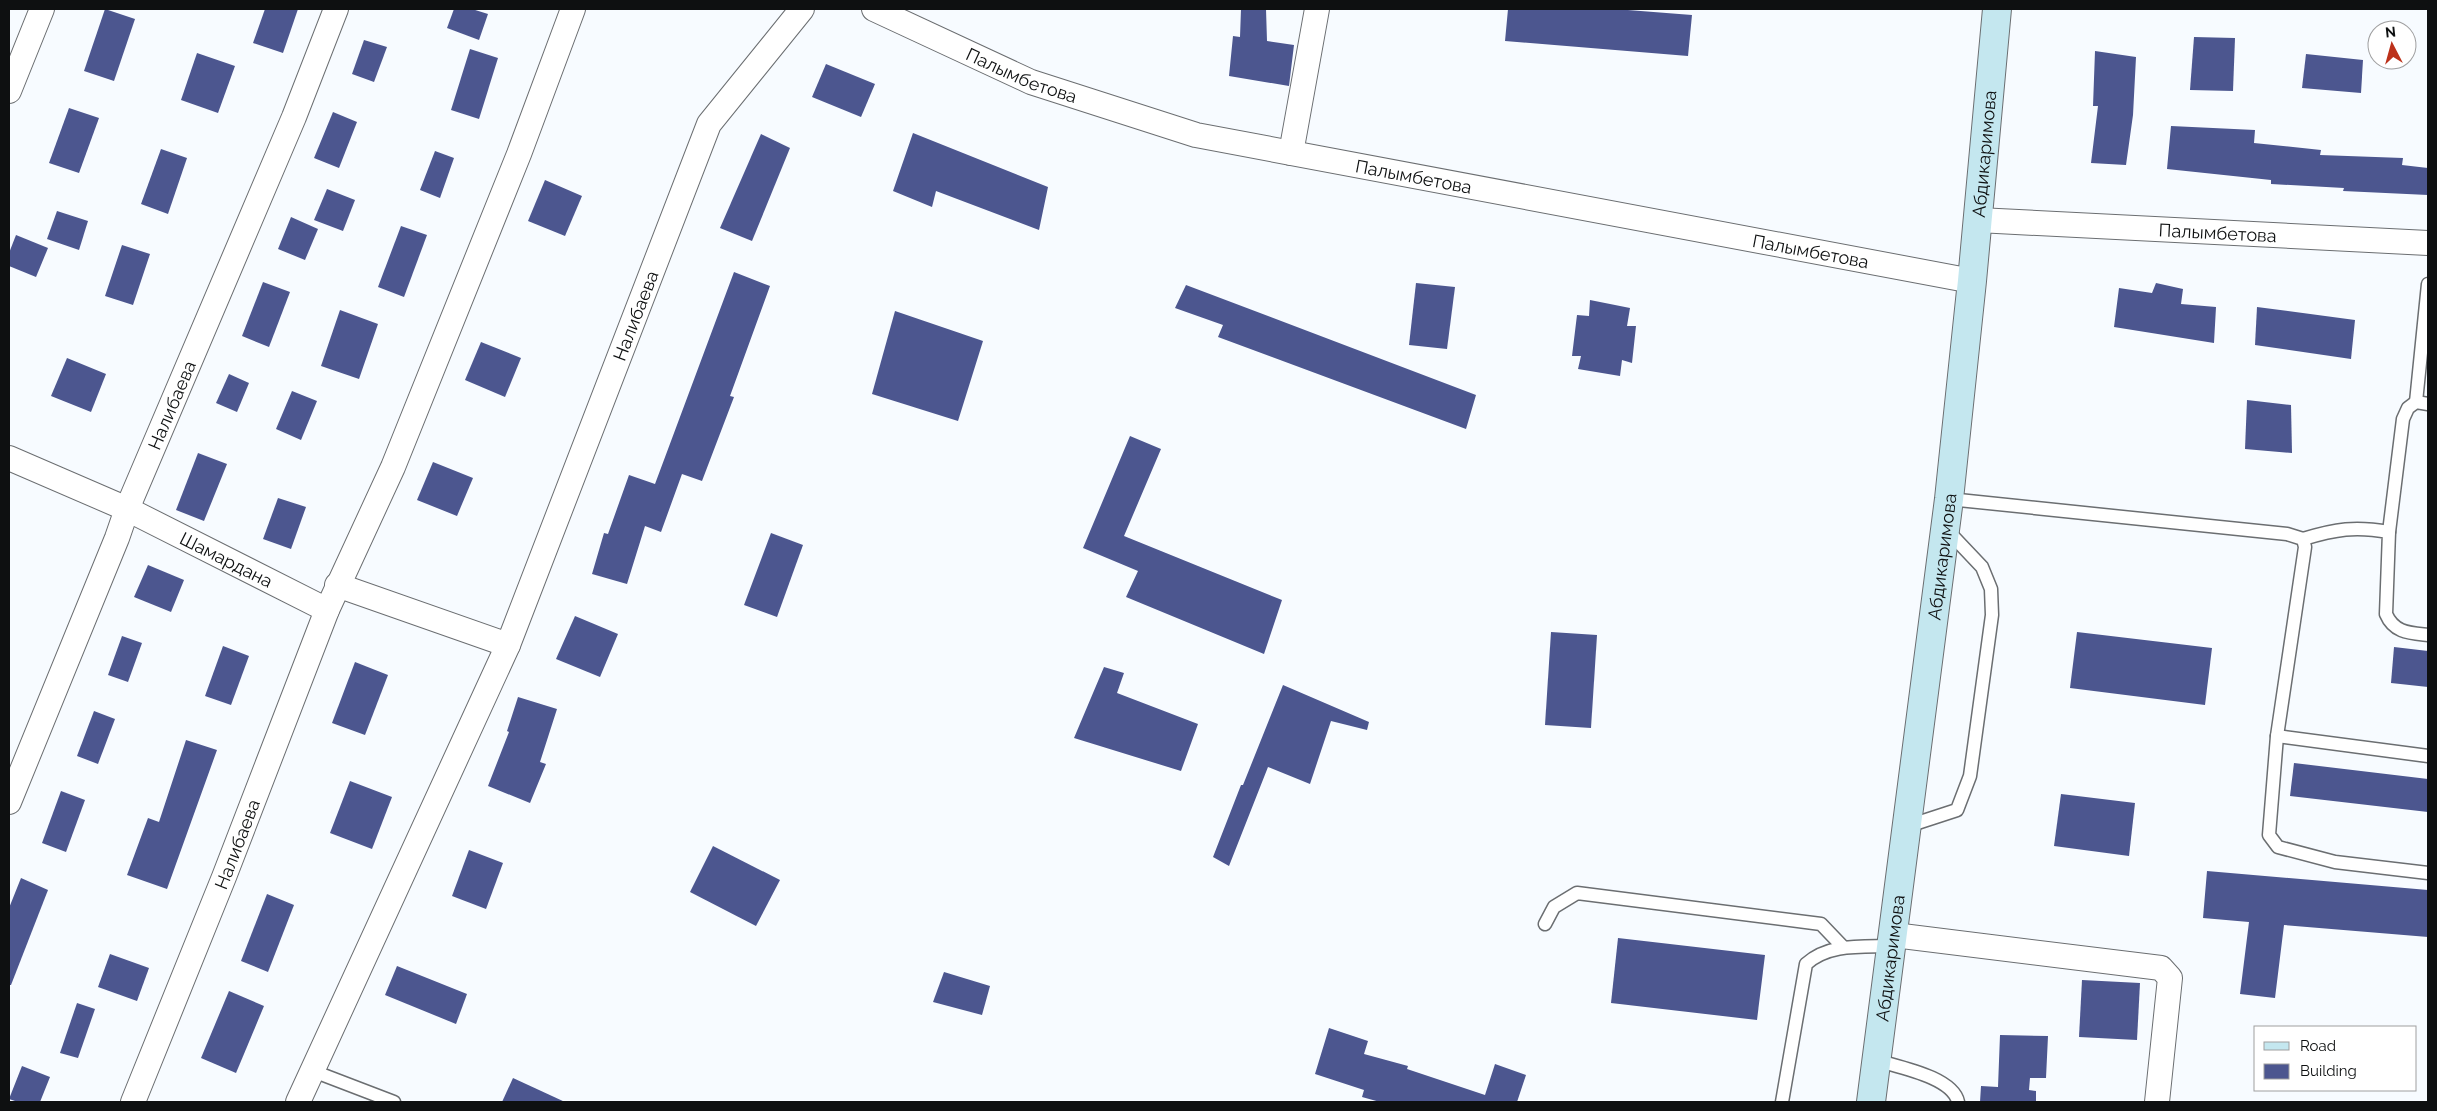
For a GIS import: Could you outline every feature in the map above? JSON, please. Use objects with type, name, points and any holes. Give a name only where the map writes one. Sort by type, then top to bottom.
[{"type":"main road","name":"Абдикаримова","points":[[1871,1102],[1949,499],[1978,220],[1997,9]]},
{"type":"street","points":[[9,91],[42,9]]},
{"type":"street","name":"Налибаева","points":[[9,802],[117,538],[127,509],[294,117],[336,9]]},
{"type":"street","name":"Налибаева","points":[[132,1102],[224,877],[337,585],[393,467],[519,154],[573,9]]},
{"type":"street","name":"Налибаева","points":[[298,1102],[508,645],[709,124],[802,9]]},
{"type":"street","name":"Палымбетова","points":[[874,9],[1031,82],[1196,135],[1972,281]]},
{"type":"street","points":[[1291,153],[1317,9]]},
{"type":"street","name":"Палымбетова","points":[[1978,220],[2428,243]]},
{"type":"street","name":"Шамардана","points":[[9,458],[127,509],[327,610]]},
{"type":"street","points":[[337,585],[508,645]]},
{"type":"street","points":[[1893,940],[2161,968],[2170,978],[2157,1102]]},
{"type":"lane","points":[[2428,284],[2422,403],[2408,408],[2403,419],[2389,532],[2386,614],[2390,623],[2402,632],[2428,636]]},
{"type":"lane","points":[[1949,499],[2288,534],[2303,539],[2338,529],[2364,528],[2389,532]]},
{"type":"lane","points":[[1908,826],[1957,810],[1970,776],[1992,615],[1991,588],[1982,567],[1945,529]]},
{"type":"lane","points":[[2303,539],[2305,547],[2277,736],[2269,835],[2278,847],[2335,862],[2428,873]]},
{"type":"lane","points":[[2277,736],[2428,756]]},
{"type":"lane","points":[[1545,924],[1554,907],[1577,893],[1821,924],[1843,947]]},
{"type":"lane","points":[[1782,1102],[1806,964],[1815,956],[1843,947],[1893,940]]},
{"type":"lane","points":[[1876,1060],[1935,1079],[1947,1086],[1958,1102]]},
{"type":"lane","points":[[313,1071],[394,1102]]},
{"type":"building","points":[[105,9],[135,19],[114,81],[84,71]]},
{"type":"building","points":[[265,9],[298,9],[283,53],[253,43]]},
{"type":"building","points":[[454,9],[472,9],[488,14],[479,40],[447,28]]},
{"type":"building","points":[[1241,9],[1266,9],[1267,41],[1294,45],[1289,86],[1229,76],[1233,36],[1240,37]]},
{"type":"building","points":[[1508,9],[1615,9],[1692,15],[1688,56],[1505,41]]},
{"type":"building","points":[[2194,37],[2235,38],[2233,91],[2190,90]]},
{"type":"building","points":[[364,40],[387,47],[374,82],[352,74]]},
{"type":"building","points":[[470,49],[498,58],[479,119],[451,110]]},
{"type":"building","points":[[2095,51],[2136,57],[2133,115],[2126,165],[2091,163],[2098,106],[2093,106]]},
{"type":"building","points":[[197,53],[235,66],[218,113],[181,100]]},
{"type":"building","points":[[2306,54],[2363,60],[2361,93],[2302,88]]},
{"type":"building","points":[[826,64],[875,84],[861,117],[812,97]]},
{"type":"building","points":[[69,108],[99,118],[79,173],[49,163]]},
{"type":"building","points":[[333,112],[357,122],[339,168],[314,158]]},
{"type":"building","points":[[2171,126],[2255,130],[2254,143],[2321,150],[2320,155],[2403,158],[2402,165],[2428,168],[2428,195],[2343,191],[2344,188],[2271,184],[2271,180],[2167,169]]},
{"type":"building","points":[[913,133],[1048,187],[1039,230],[936,191],[932,207],[893,191]]},
{"type":"building","points":[[761,134],[790,148],[752,241],[720,228]]},
{"type":"building","points":[[161,149],[187,158],[168,214],[141,204]]},
{"type":"building","points":[[435,151],[454,158],[440,198],[420,190]]},
{"type":"building","points":[[545,180],[582,196],[565,236],[528,221]]},
{"type":"building","points":[[327,189],[355,200],[343,231],[314,220]]},
{"type":"building","points":[[57,211],[88,221],[79,250],[47,239]]},
{"type":"building","points":[[291,217],[318,229],[305,260],[278,249]]},
{"type":"building","points":[[401,226],[427,235],[404,297],[378,287]]},
{"type":"building","points":[[16,235],[48,248],[36,277],[9,266],[9,253]]},
{"type":"building","points":[[122,245],[150,254],[133,305],[105,296]]},
{"type":"building","points":[[734,272],[770,286],[730,396],[734,397],[702,481],[682,474],[661,532],[645,526],[627,584],[592,574],[604,533],[608,534],[629,475],[655,484]]},
{"type":"building","points":[[263,282],[290,292],[269,347],[242,336]]},
{"type":"building","points":[[1416,283],[1455,287],[1447,349],[1409,345]]},
{"type":"building","points":[[2156,283],[2183,289],[2181,304],[2216,307],[2214,343],[2114,327],[2119,288],[2152,293]]},
{"type":"building","points":[[1186,285],[1476,395],[1466,429],[1218,337],[1223,325],[1175,308]]},
{"type":"building","points":[[1590,300],[1630,308],[1627,326],[1636,326],[1632,363],[1622,360],[1620,376],[1578,369],[1581,356],[1572,356],[1577,315],[1589,316]]},
{"type":"building","points":[[2257,307],[2355,320],[2351,359],[2255,345]]},
{"type":"building","points":[[340,310],[378,324],[359,379],[321,366]]},
{"type":"building","points":[[895,311],[983,341],[958,421],[872,394]]},
{"type":"building","points":[[481,342],[521,358],[505,397],[465,380]]},
{"type":"building","points":[[67,358],[106,374],[91,412],[51,396]]},
{"type":"building","points":[[229,374],[249,383],[237,412],[216,403]]},
{"type":"building","points":[[292,391],[317,401],[301,440],[276,429]]},
{"type":"building","points":[[2247,400],[2291,405],[2292,453],[2245,449]]},
{"type":"building","points":[[1130,436],[1161,449],[1124,536],[1282,600],[1264,654],[1126,597],[1138,571],[1083,548]]},
{"type":"building","points":[[198,453],[227,464],[204,521],[176,510]]},
{"type":"building","points":[[433,462],[473,478],[457,516],[417,500]]},
{"type":"building","points":[[278,498],[306,507],[291,549],[263,539]]},
{"type":"building","points":[[771,533],[803,545],[777,617],[744,605]]},
{"type":"building","points":[[148,565],[184,580],[171,612],[134,597]]},
{"type":"building","points":[[575,616],[618,634],[600,677],[556,659]]},
{"type":"building","points":[[1551,632],[1597,635],[1591,728],[1545,725]]},
{"type":"building","points":[[2077,632],[2212,648],[2205,705],[2070,688]]},
{"type":"building","points":[[122,636],[142,643],[128,682],[108,675]]},
{"type":"building","points":[[223,646],[249,656],[231,705],[205,696]]},
{"type":"building","points":[[2394,647],[2428,651],[2428,687],[2391,683]]},
{"type":"building","points":[[355,662],[388,675],[365,735],[332,723]]},
{"type":"building","points":[[1104,667],[1124,673],[1117,693],[1198,724],[1181,771],[1074,738]]},
{"type":"building","points":[[1283,685],[1369,722],[1367,730],[1331,721],[1310,784],[1268,767],[1229,866],[1213,857]]},
{"type":"building","points":[[518,697],[557,709],[540,762],[546,764],[530,803],[488,786],[509,732],[507,731]]},
{"type":"building","points":[[94,711],[115,719],[98,764],[77,756]]},
{"type":"building","points":[[186,740],[217,750],[167,889],[127,875],[148,818],[159,822]]},
{"type":"building","points":[[2294,763],[2428,779],[2428,812],[2290,796]]},
{"type":"building","points":[[350,781],[392,797],[372,849],[330,833]]},
{"type":"building","points":[[61,791],[85,800],[66,852],[42,843]]},
{"type":"building","points":[[2061,794],[2135,803],[2129,856],[2054,846]]},
{"type":"building","points":[[713,846],[780,880],[756,926],[690,892]]},
{"type":"building","points":[[469,850],[503,863],[486,909],[452,896]]},
{"type":"building","points":[[2207,871],[2428,890],[2428,937],[2284,925],[2275,998],[2240,994],[2249,922],[2203,918]]},
{"type":"building","points":[[21,878],[48,890],[11,985],[9,985],[9,908]]},
{"type":"building","points":[[267,894],[294,905],[268,972],[241,961]]},
{"type":"building","points":[[1618,938],[1765,955],[1757,1020],[1611,1003]]},
{"type":"building","points":[[110,954],[149,968],[137,1001],[98,987]]},
{"type":"building","points":[[397,966],[467,994],[456,1024],[385,995]]},
{"type":"building","points":[[944,972],[990,986],[982,1015],[933,1002]]},
{"type":"building","points":[[2082,980],[2140,983],[2137,1040],[2079,1037]]},
{"type":"building","points":[[229,991],[264,1006],[236,1073],[201,1058]]},
{"type":"building","points":[[77,1003],[95,1009],[78,1058],[60,1053]]},
{"type":"building","points":[[1329,1028],[1368,1041],[1364,1054],[1408,1066],[1407,1069],[1485,1095],[1495,1064],[1526,1075],[1517,1102],[1380,1102],[1362,1097],[1364,1090],[1315,1074]]},
{"type":"building","points":[[2000,1035],[2048,1036],[2046,1078],[2030,1078],[2029,1090],[2036,1091],[2036,1102],[1980,1102],[1981,1086],[1998,1087]]},
{"type":"building","points":[[22,1066],[50,1077],[40,1102],[18,1102],[9,1099]]},
{"type":"building","points":[[513,1078],[565,1102],[502,1102]]}]
